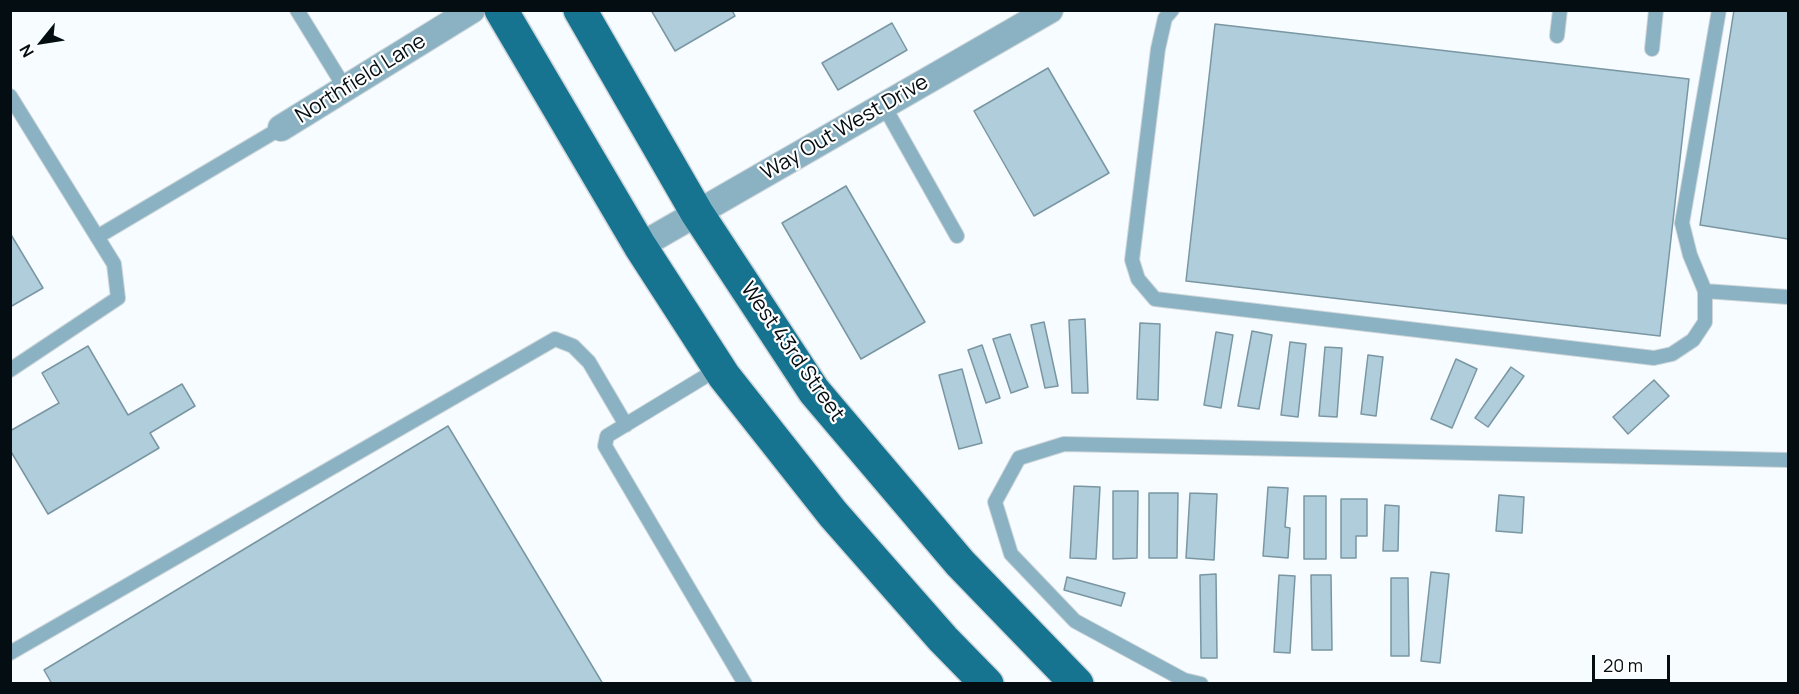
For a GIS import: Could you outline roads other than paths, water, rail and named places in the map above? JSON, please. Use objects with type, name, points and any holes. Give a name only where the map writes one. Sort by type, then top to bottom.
[{"type":"main road","points":[[501,10],[640,246],[719,368],[833,514],[943,639],[987,684]]},
{"type":"main road","name":"West 43rd Street","points":[[580,10],[698,213],[814,392],[960,562],[1077,684]]},
{"type":"street","name":"Northfield Lane","points":[[280,128],[472,10]]},
{"type":"street","name":"Way Out West Drive","points":[[640,246],[1050,10]]},
{"type":"lane","points":[[297,10],[345,88]]},
{"type":"lane","points":[[1172,10],[1165,18],[1158,49],[1132,260],[1137,279],[1155,299],[1654,358],[1672,354],[1693,340],[1706,322],[1705,291],[1690,255],[1682,223],[1719,10]]},
{"type":"lane","points":[[1557,36],[1560,10]]},
{"type":"lane","points":[[1652,49],[1656,10]]},
{"type":"lane","points":[[10,96],[114,264],[118,298],[10,370]]},
{"type":"lane","points":[[884,106],[957,236]]},
{"type":"lane","points":[[97,237],[280,128]]},
{"type":"lane","points":[[1705,291],[1788,297]]},
{"type":"lane","points":[[10,653],[555,339],[573,346],[589,362],[626,425]]},
{"type":"lane","points":[[719,368],[607,436],[605,446],[745,684]]},
{"type":"lane","points":[[1201,684],[1182,682],[1075,621],[1011,554],[995,502],[1019,458],[1064,444],[1788,460]]}]
